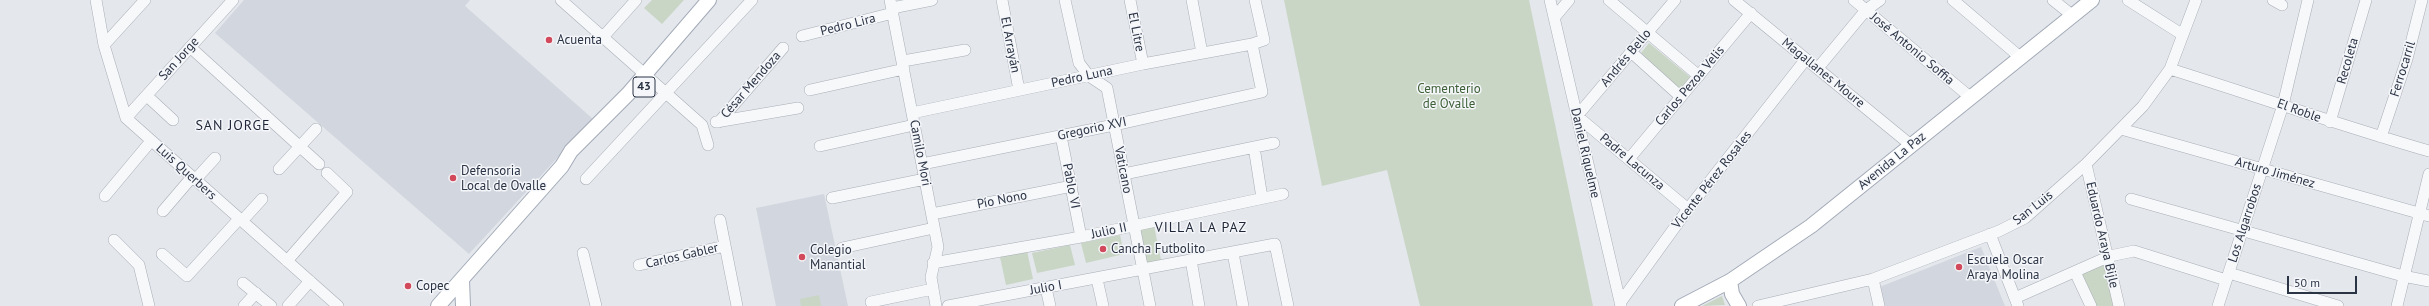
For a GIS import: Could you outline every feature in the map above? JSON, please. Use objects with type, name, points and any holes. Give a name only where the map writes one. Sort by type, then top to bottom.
[{"type":"main road","name":"43","points":[[649,77],[709,0]]},
{"type":"main road","name":"43","points":[[443,304],[462,280],[562,166],[571,151],[649,77],[720,0]]},
{"type":"main road","name":"Avenida La Paz","points":[[1682,306],[1730,281],[1811,226],[2092,0]]},
{"type":"main road","points":[[462,280],[462,306]]},
{"type":"main road","points":[[1730,281],[1732,294],[1739,306]]},
{"type":"street","points":[[96,0],[104,45],[126,118]]},
{"type":"street","points":[[104,45],[145,0]]},
{"type":"street","name":"San Jorge","points":[[126,118],[233,0]]},
{"type":"street","points":[[562,0],[702,125],[708,145]]},
{"type":"street","points":[[604,37],[636,0]]},
{"type":"street","points":[[586,179],[752,0]]},
{"type":"street","name":"Pedro Lira","points":[[802,36],[892,7],[932,0]]},
{"type":"street","name":"El Arrayán","points":[[1002,0],[1019,90]]},
{"type":"street","name":"Vaticano","points":[[1065,0],[1079,63],[1089,76],[1107,88],[1150,306]]},
{"type":"street","name":"El Litre","points":[[1130,0],[1143,64]]},
{"type":"street","points":[[1192,0],[1202,53]]},
{"type":"street","points":[[1252,44],[1264,40],[1255,0]]},
{"type":"street","name":"Daniel Riquelme","points":[[1550,0],[1620,304]]},
{"type":"street","points":[[1554,18],[1569,0]]},
{"type":"street","points":[[1609,0],[1699,76]]},
{"type":"street","name":"Andrés Bello","points":[[1577,116],[1675,0]]},
{"type":"street","name":"José Antonio Soffia","points":[[1854,0],[1970,97]]},
{"type":"street","points":[[1818,68],[1866,10],[1880,0]]},
{"type":"street","points":[[1953,0],[2020,57]]},
{"type":"street","points":[[2053,0],[2073,16]]},
{"type":"street","points":[[2128,0],[2183,35]]},
{"type":"street","name":"San Luis","points":[[1762,306],[1873,279],[1990,234],[2016,223],[2033,212],[2086,164],[2143,106],[2170,69],[2196,0]]},
{"type":"street","name":"Los Algarrobos","points":[[2218,306],[2283,105],[2308,0]]},
{"type":"street","name":"Recoleta","points":[[2330,122],[2366,0]]},
{"type":"street","name":"Ferrocarril","points":[[2381,137],[2407,59],[2422,0]]},
{"type":"street","name":"Magallanes Moure","points":[[1740,2],[1751,13],[1912,146]]},
{"type":"street","name":"Camilo Mori","points":[[892,7],[938,247],[933,263],[931,277],[936,306]]},
{"type":"street","name":"Carlos Pezoa Velis","points":[[1629,159],[1751,13]]},
{"type":"street","name":"Pedro Luna","points":[[912,113],[1143,64],[1252,44]]},
{"type":"street","name":"Gregorio XVI","points":[[922,164],[1114,125],[1262,92],[1252,44]]},
{"type":"street","points":[[190,47],[319,164]]},
{"type":"street","name":"César Mendoza","points":[[719,122],[783,48]]},
{"type":"street","points":[[810,90],[965,50]]},
{"type":"street","points":[[1631,52],[1681,97]]},
{"type":"street","name":"Vicente Pérez Rosales","points":[[1620,304],[1688,209],[1806,59]]},
{"type":"street","name":"El Roble","points":[[2170,69],[2283,105],[2330,122],[2429,151]]},
{"type":"street","points":[[146,96],[173,120]]},
{"type":"street","points":[[702,125],[798,108]]},
{"type":"street","name":"Padre Lacunza","points":[[1577,116],[1688,209]]},
{"type":"street","name":"Luis Querbers","points":[[126,118],[338,306]]},
{"type":"street","points":[[820,146],[914,125]]},
{"type":"street","points":[[279,169],[316,129]]},
{"type":"street","name":"Arturo Jiménez","points":[[2121,129],[2424,215]]},
{"type":"street","name":"Pablo VI","points":[[1061,136],[1081,236]]},
{"type":"street","points":[[105,196],[151,141]]},
{"type":"street","points":[[1124,174],[1274,143]]},
{"type":"street","points":[[1254,148],[1262,198]]},
{"type":"street","points":[[163,211],[215,158]]},
{"type":"street","name":"Eduardo Araya Bijle","points":[[2086,164],[2119,306]]},
{"type":"street","points":[[287,261],[347,192],[327,173]]},
{"type":"street","points":[[2397,306],[2402,276],[2424,215],[2429,174]]},
{"type":"street","points":[[832,198],[925,179]]},
{"type":"street","name":"Pío Nono","points":[[932,214],[1072,186]]},
{"type":"street","name":"Julio II","points":[[933,263],[1081,236],[1283,194]]},
{"type":"street","points":[[162,254],[187,276],[262,199]]},
{"type":"street","points":[[2131,199],[2242,229],[2402,276],[2429,281]]},
{"type":"street","points":[[720,220],[736,306]]},
{"type":"street","points":[[842,248],[934,228]]},
{"type":"street","points":[[1990,234],[2017,302],[2107,258],[2134,251],[2338,306]]},
{"type":"street","points":[[114,240],[139,265],[149,306]]},
{"type":"street","name":"Julio I","points":[[948,306],[996,302],[1046,288],[1275,244],[1288,306]]},
{"type":"street","name":"Carlos Gabler","points":[[639,265],[725,246]]},
{"type":"street","points":[[583,253],[596,306]]},
{"type":"street","points":[[1233,253],[1243,306]]},
{"type":"street","points":[[1190,260],[1199,306]]},
{"type":"street","points":[[2076,272],[2091,306]]},
{"type":"street","points":[[1097,279],[1103,306]]},
{"type":"street","points":[[1873,279],[1879,306]]},
{"type":"street","points":[[288,306],[310,281]]},
{"type":"street","points":[[243,283],[271,306]]},
{"type":"street","points":[[871,302],[933,288]]},
{"type":"street","points":[[1046,288],[1050,306]]},
{"type":"street","points":[[244,306],[256,293]]},
{"type":"shaded area","points":[[244,0],[470,0],[465,6],[593,119],[469,254],[215,33]]},
{"type":"shaded area","name":"Colegio Manantial","points":[[824,194],[848,306],[776,306],[756,208]]},
{"type":"shaded area","name":"Escuela Oscar Araya Molina","points":[[1981,247],[2005,306],[1882,306],[1877,288]]},
{"type":"green space","points":[[652,0],[684,0],[662,24],[644,8]]},
{"type":"green space","name":"Cementerio de Ovalle","points":[[1284,0],[1529,0],[1593,306],[1420,306],[1387,170],[1322,186]]},
{"type":"green space","points":[[1649,43],[1690,77],[1680,89],[1641,53]]},
{"type":"green space","points":[[1154,226],[1161,260],[1146,263],[1140,229]]},
{"type":"green space","name":"Cancha Futbolito","points":[[1120,235],[1124,254],[1086,263],[1081,243]]},
{"type":"green space","name":"Cancha Futbolito","points":[[1070,245],[1075,265],[1037,273],[1032,253]]},
{"type":"green space","points":[[1027,251],[1033,279],[1006,285],[1000,257]]},
{"type":"green space","points":[[2104,265],[2115,306],[2096,306],[2080,274]]},
{"type":"green space","points":[[819,295],[821,306],[801,306],[800,299]]},
{"type":"green space","points":[[1722,296],[1725,305],[1702,306]]},
{"type":"place","name":"Acuenta","points":[[549,40]]},
{"type":"place","name":"Defensoria Local de Ovalle","points":[[453,178]]},
{"type":"place","name":"Cancha Futbolito","points":[[1103,249]]},
{"type":"place","name":"Colegio Manantial","points":[[802,257]]},
{"type":"place","name":"Escuela Oscar Araya Molina","points":[[1959,267]]},
{"type":"place","name":"Copec","points":[[408,286]]},
{"type":"district","name":"SAN JORGE","points":[[233,126]]},
{"type":"district","name":"VILLA LA PAZ","points":[[1201,228]]}]
